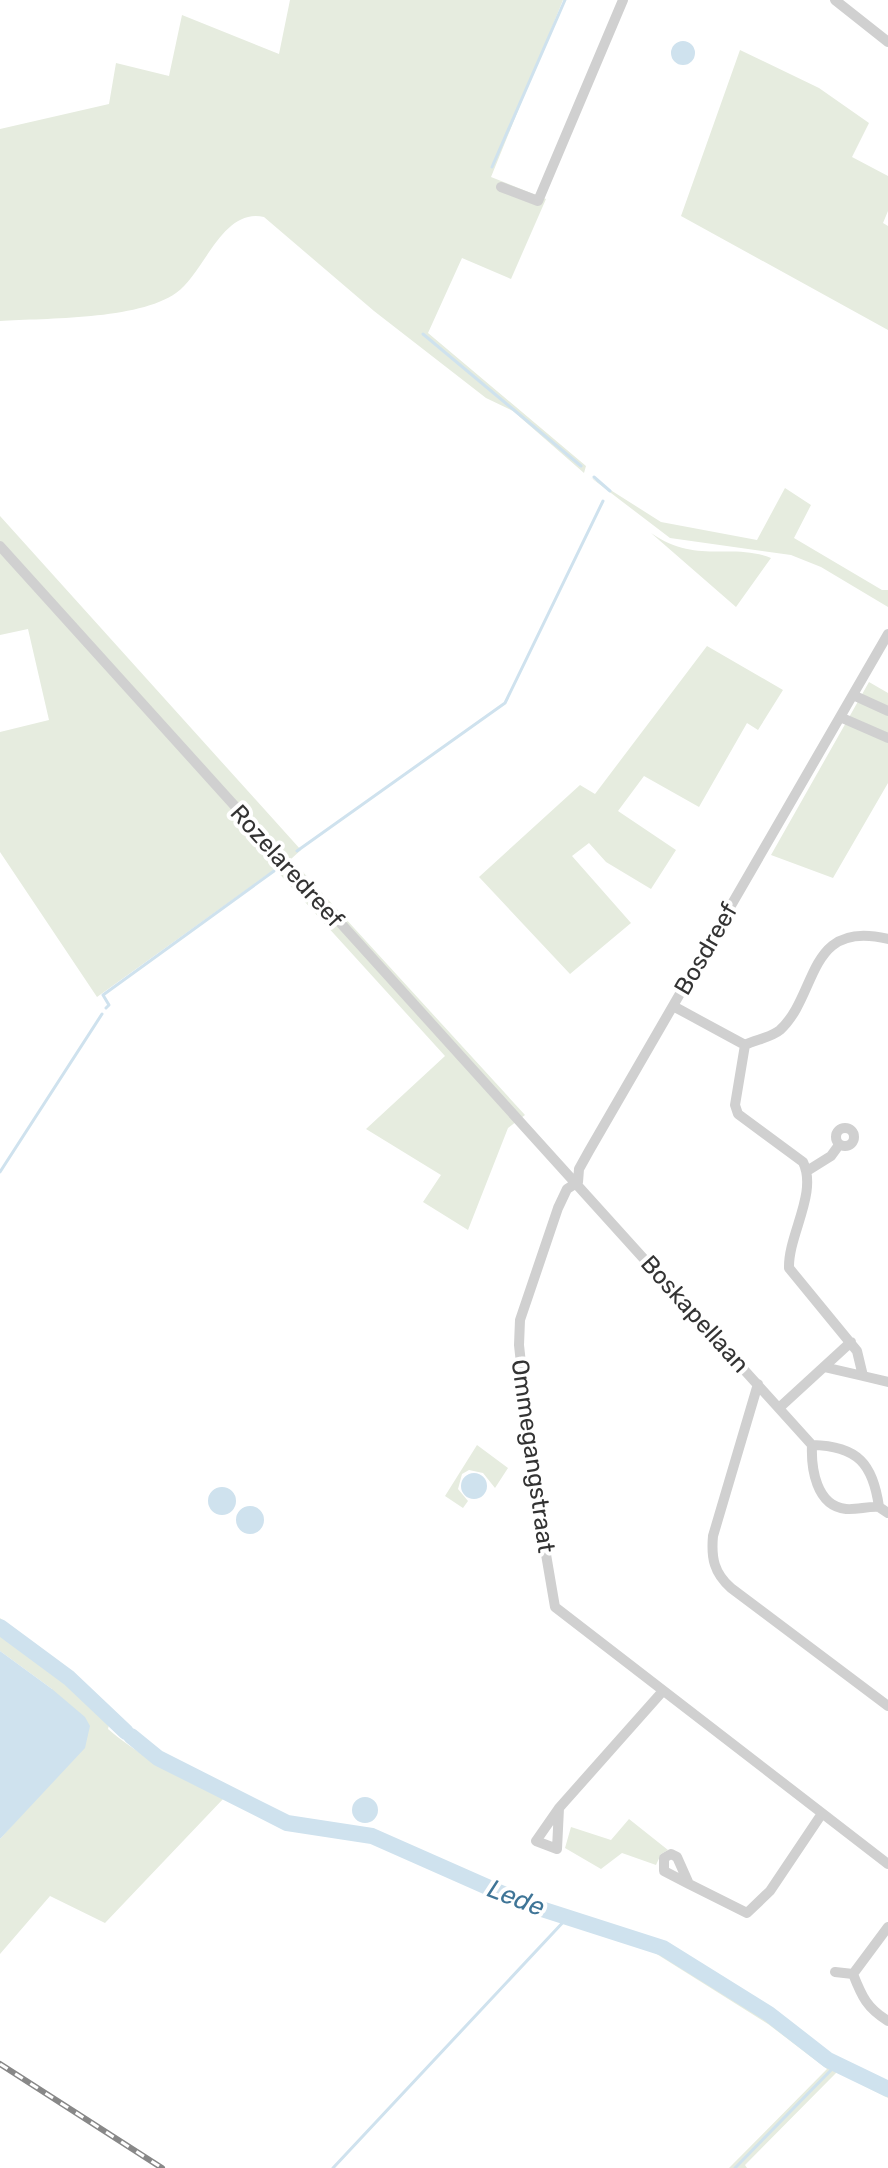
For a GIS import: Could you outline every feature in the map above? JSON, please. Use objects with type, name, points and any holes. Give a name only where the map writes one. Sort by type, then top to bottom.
[{"type":"street","points":[[501,187],[538,201],[623,0]]},
{"type":"street","points":[[835,0],[888,42]]},
{"type":"street","name":"Rozelaredreef","points":[[0,546],[578,1182]]},
{"type":"street","name":"Bosdreef","points":[[578,1182],[579,1169],[888,634]]},
{"type":"street","points":[[853,695],[888,711]]},
{"type":"street","points":[[840,717],[888,738]]},
{"type":"street","points":[[745,1045],[780,1030],[827,949],[848,938],[888,939]]},
{"type":"street","points":[[673,1006],[745,1045]]},
{"type":"street","points":[[745,1045],[735,1105],[738,1114],[803,1162],[807,1171],[807,1185],[789,1255],[789,1268],[851,1342],[857,1351],[863,1376]]},
{"type":"street","points":[[807,1171],[831,1156],[839,1145]]},
{"type":"street","name":"Boskapellaan","points":[[578,1182],[812,1445]]},
{"type":"street","name":"Ommegangstraat","points":[[578,1182],[567,1189],[558,1208],[520,1320],[519,1345],[534,1484],[555,1607],[888,1864]]},
{"type":"street","points":[[779,1408],[851,1342]]},
{"type":"street","points":[[824,1367],[888,1382]]},
{"type":"street","points":[[758,1384],[713,1536],[714,1563],[731,1588],[888,1706]]},
{"type":"street","points":[[812,1445],[836,1447],[861,1459],[875,1481],[884,1510],[845,1509],[825,1499],[817,1485],[812,1445]]},
{"type":"street","points":[[559,1808],[662,1692]]},
{"type":"street","points":[[689,1884],[747,1913],[770,1891],[821,1815]]},
{"type":"street","points":[[853,1974],[888,1927]]},
{"type":"street","points":[[835,1972],[853,1974]]},
{"type":"street","points":[[853,1974],[861,1999],[869,2009],[888,2021]]},
{"type":"shaded area","points":[[290,0],[563,0],[491,177],[546,199],[511,279],[462,258],[428,333],[586,466],[584,473],[513,411],[486,398],[374,311],[264,217],[249,217],[236,222],[215,244],[186,284],[159,302],[91,316],[0,321],[0,129],[109,104],[116,63],[169,76],[182,15],[279,54]]},
{"type":"shaded area","points":[[740,50],[819,88],[869,123],[852,157],[888,176],[888,211],[883,223],[888,226],[888,330],[681,216]]},
{"type":"shaded area","points":[[590,477],[661,522],[757,540],[785,488],[811,505],[794,538],[882,590],[888,590],[888,607],[821,567],[791,555],[670,538]]},
{"type":"shaded area","points":[[0,516],[301,850],[291,859],[525,1115],[508,1128],[468,1230],[423,1202],[441,1175],[366,1129],[445,1056],[275,869],[97,997],[0,852],[0,732],[49,720],[28,629],[0,635]]},
{"type":"shaded area","points":[[651,533],[683,548],[741,552],[771,558],[736,607]]},
{"type":"shaded area","points":[[707,646],[783,690],[758,730],[747,723],[699,807],[644,776],[618,811],[676,850],[651,889],[606,862],[589,843],[572,856],[631,923],[570,974],[479,877],[580,785],[595,794]]},
{"type":"shaded area","points":[[869,682],[888,693],[888,783],[833,878],[771,855]]},
{"type":"shaded area","points":[[477,1445],[508,1468],[495,1488],[483,1473],[469,1470],[462,1474],[458,1489],[468,1501],[463,1508],[445,1496]]},
{"type":"shaded area","points":[[0,1618],[67,1669],[112,1713],[108,1729],[121,1740],[163,1767],[224,1798],[105,1923],[50,1896],[0,1954],[0,1839],[24,1812],[52,1689],[0,1651]]},
{"type":"shaded area","points":[[629,1819],[668,1850],[661,1854],[656,1865],[622,1853],[601,1869],[565,1848],[571,1827],[611,1840]]},
{"type":"shaded area","points":[[658,1949],[716,1984],[828,2060],[888,2093],[888,2098],[837,2072],[745,2165],[747,2168],[729,2168],[827,2069],[768,2024],[655,1953]]},
{"type":"water","points":[[683,41],[694,48],[695,53],[688,64],[683,65],[672,58],[671,53],[678,42]]},
{"type":"water","points":[[474,1473],[483,1477],[487,1486],[483,1495],[474,1499],[465,1495],[461,1486],[465,1477]]},
{"type":"water","points":[[222,1487],[232,1491],[236,1501],[232,1511],[222,1515],[212,1511],[208,1501],[212,1491]]},
{"type":"water","points":[[250,1506],[260,1510],[264,1520],[260,1530],[250,1534],[240,1530],[236,1520],[240,1510]]},
{"type":"water","points":[[0,1651],[52,1689],[85,1717],[90,1726],[85,1748],[0,1839]]},
{"type":"water","points":[[365,1797],[374,1801],[378,1810],[374,1819],[365,1823],[356,1819],[352,1810],[356,1801]]},
{"type":"waterway","points":[[492,167],[565,0]]},
{"type":"waterway","points":[[423,334],[581,466]]},
{"type":"waterway","points":[[594,477],[610,491]]},
{"type":"waterway","points":[[297,851],[505,703],[603,501]]},
{"type":"waterway","points":[[106,1008],[109,1005],[103,995],[274,871]]},
{"type":"waterway","points":[[0,1172],[102,1014]]},
{"type":"waterway","name":"Lede","points":[[0,1627],[69,1678],[126,1732]]},
{"type":"waterway","name":"Lede","points":[[131,1736],[158,1758],[287,1823],[372,1836],[526,1904],[663,1948],[769,2014],[828,2060],[888,2089]]},
{"type":"waterway","points":[[333,2168],[567,1918]]},
{"type":"waterway","points":[[735,2168],[837,2064]]},
{"type":"railway","points":[[0,2064],[162,2168]]}]
